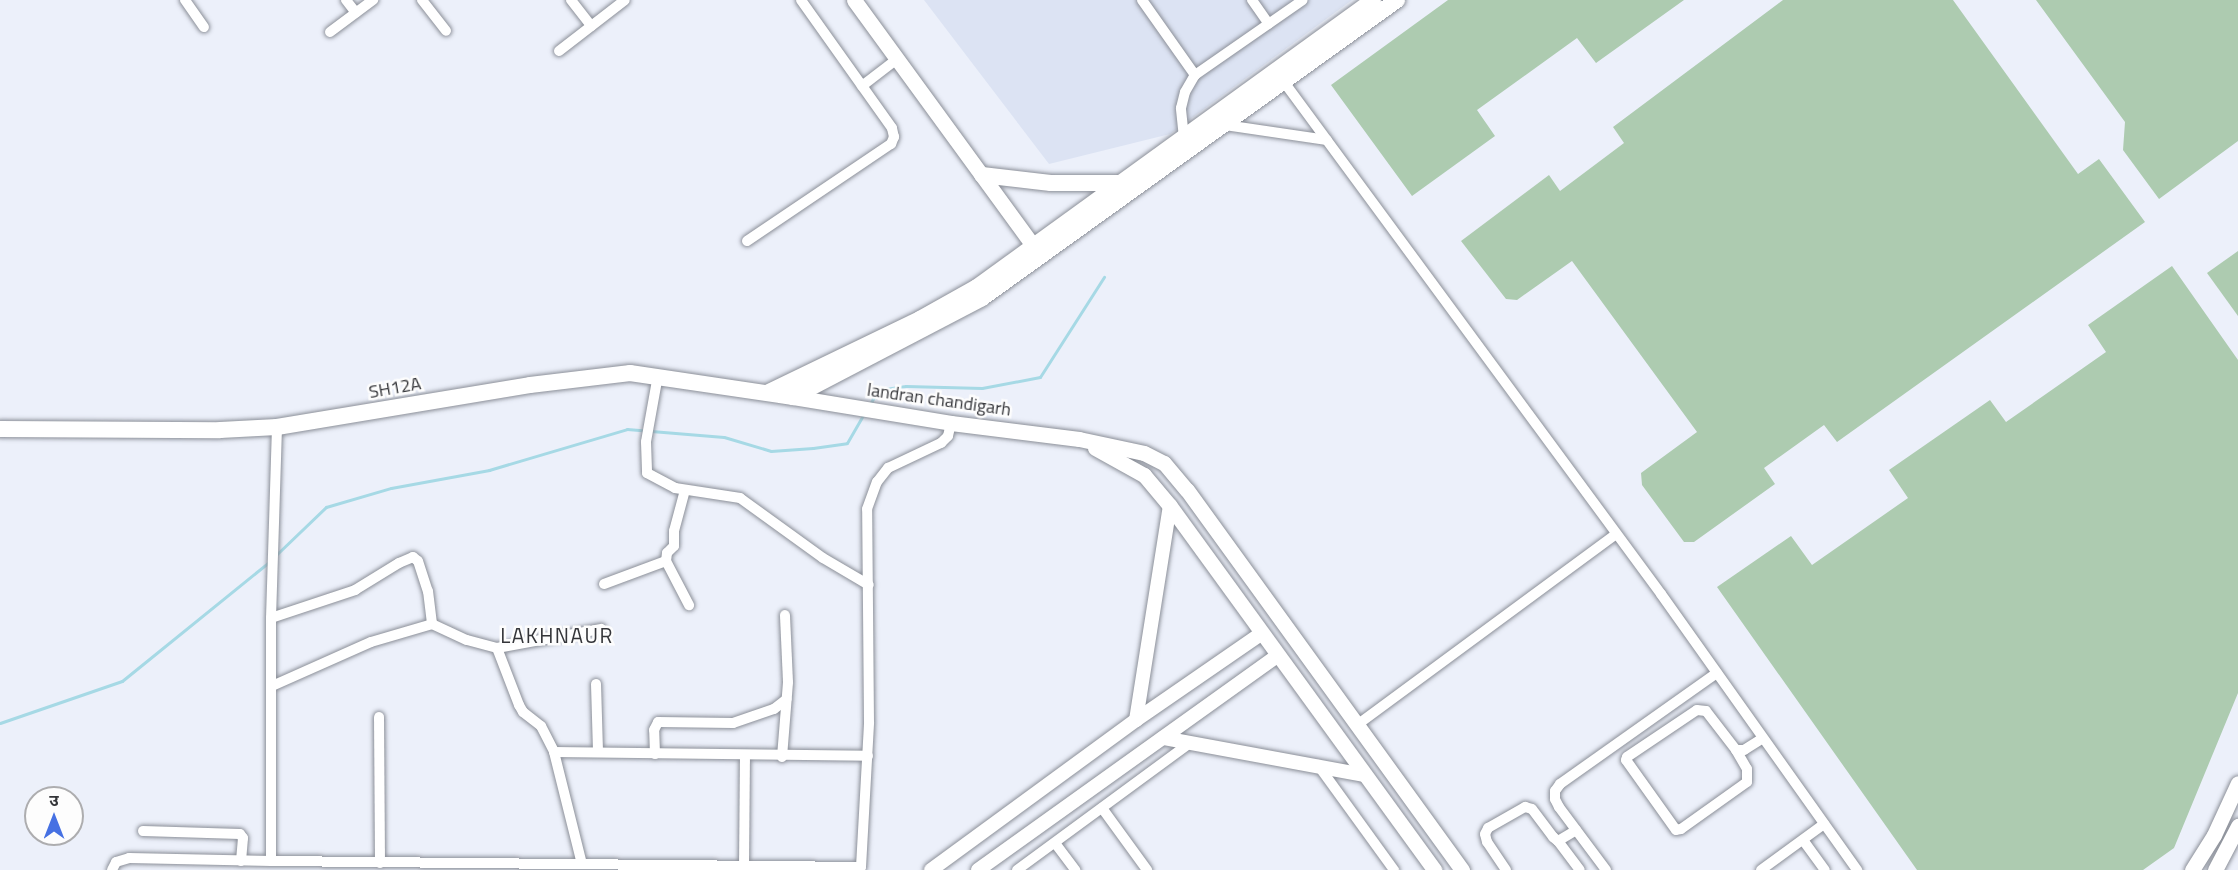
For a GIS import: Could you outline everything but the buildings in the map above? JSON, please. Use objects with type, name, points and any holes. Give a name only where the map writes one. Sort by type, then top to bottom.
[{"type":"main road","points":[[854,0],[1038,252]]},
{"type":"main road","points":[[769,392],[920,319],[1038,252],[1225,125],[1373,0]]},
{"type":"main road","points":[[793,397],[972,304],[1121,183],[1184,138],[1397,0]]},
{"type":"main road","points":[[982,175],[1051,183],[1121,183]]},
{"type":"main road","name":"SH12A","points":[[0,429],[220,430],[277,427],[596,375],[630,373],[658,375],[793,397]]},
{"type":"main road","name":"landran chandigarh","points":[[793,397],[951,423],[1079,439],[1144,453],[1164,463],[1187,490],[1462,870]]},
{"type":"main road","points":[[1079,439],[1144,475],[1170,506],[1434,870]]},
{"type":"main road","points":[[2192,870],[2214,835],[2238,783]]},
{"type":"main road","points":[[2215,870],[2238,826]]},
{"type":"street","points":[[346,0],[356,13]]},
{"type":"street","points":[[330,32],[373,0]]},
{"type":"street","points":[[422,0],[446,31]]},
{"type":"street","points":[[571,0],[591,26]]},
{"type":"street","points":[[559,51],[625,0]]},
{"type":"street","points":[[747,241],[893,141],[892,128],[801,0]]},
{"type":"street","points":[[1142,0],[1195,75]]},
{"type":"street","points":[[1252,0],[1269,24]]},
{"type":"street","points":[[1184,138],[1181,108],[1185,93],[1195,75],[1303,0]]},
{"type":"street","points":[[190,2],[204,27]]},
{"type":"street","points":[[862,86],[897,59]]},
{"type":"street","points":[[1280,77],[1616,534],[1857,870]]},
{"type":"street","points":[[1225,125],[1327,140]]},
{"type":"street","points":[[658,375],[648,433],[647,472],[675,488],[740,498],[823,558],[869,585]]},
{"type":"street","points":[[112,870],[116,862],[129,858],[384,865],[582,864],[861,869],[868,756],[867,509],[877,482],[888,468],[941,443],[948,436],[951,423]]},
{"type":"street","points":[[271,861],[271,618],[277,427]]},
{"type":"street","points":[[685,490],[674,531],[674,546],[667,553],[666,561],[689,605]]},
{"type":"street","points":[[1136,720],[1170,506]]},
{"type":"street","points":[[1357,725],[1616,534]]},
{"type":"street","points":[[271,618],[355,590],[413,557],[418,561],[428,591],[432,624]]},
{"type":"street","points":[[604,585],[666,561]]},
{"type":"street","points":[[782,757],[787,699],[784,615]]},
{"type":"street","points":[[272,686],[370,642],[432,624],[467,640],[496,648],[601,629]]},
{"type":"street","points":[[931,870],[1136,720],[1262,633]]},
{"type":"street","points":[[496,648],[519,705],[528,717],[541,726],[554,752],[582,864]]},
{"type":"street","points":[[978,870],[1278,655]]},
{"type":"street","points":[[1606,870],[1555,799],[1555,791],[1560,784],[1717,673]]},
{"type":"street","points":[[596,684],[597,752]]},
{"type":"street","points":[[655,754],[654,730],[657,722],[733,723],[774,709],[787,699]]},
{"type":"street","points":[[1697,710],[1706,711],[1736,750],[1747,769],[1747,782],[1681,829],[1676,830],[1626,760],[1627,757],[1697,710]]},
{"type":"street","points":[[379,717],[384,865]]},
{"type":"street","points":[[1163,738],[1365,775]]},
{"type":"street","points":[[1736,750],[1744,750],[1763,738]]},
{"type":"street","points":[[1017,870],[1191,742]]},
{"type":"street","points":[[554,752],[782,757],[868,756]]},
{"type":"street","points":[[744,867],[745,756]]},
{"type":"street","points":[[1318,765],[1394,870]]},
{"type":"street","points":[[1506,870],[1487,842],[1485,834],[1488,828],[1525,807],[1532,809],[1580,870]]},
{"type":"street","points":[[1101,808],[1147,870]]},
{"type":"street","points":[[1761,870],[1824,824]]},
{"type":"street","points":[[1558,841],[1576,830]]},
{"type":"street","points":[[143,831],[240,834],[243,838],[241,861]]},
{"type":"street","points":[[1803,840],[1825,870]]},
{"type":"street","points":[[1055,843],[1075,870]]},
{"type":"shaded area","points":[[924,0],[1352,0],[1170,134],[1049,164]]},
{"type":"green space","points":[[1448,0],[1684,0],[1596,63],[1577,38],[1477,110],[1495,136],[1412,196],[1331,85]]},
{"type":"green space","points":[[1783,0],[1953,0],[2078,174],[2099,159],[2145,222],[1837,442],[1824,425],[1764,468],[1775,484],[1694,542],[1684,542],[1642,485],[1641,473],[1697,432],[1572,261],[1517,300],[1506,299],[1461,241],[1549,175],[1560,191],[1624,143],[1613,127]]},
{"type":"green space","points":[[2036,0],[2238,0],[2238,141],[2159,199],[2123,150],[2125,122]]},
{"type":"green space","points":[[2238,251],[2238,316],[2207,273]]},
{"type":"green space","points":[[2172,266],[2238,360],[2238,693],[2174,848],[2143,870],[1917,870],[1717,587],[1791,536],[1812,565],[1908,498],[1889,470],[1990,400],[2006,422],[2106,352],[2088,325]]},
{"type":"waterway","points":[[870,404],[878,390],[906,386],[982,388],[1040,377],[1104,277]]},
{"type":"waterway","points":[[277,554],[326,507],[391,488],[489,470],[627,429],[724,437],[771,451],[847,443],[863,415]]},
{"type":"waterway","points":[[0,723],[122,681],[270,561]]},
{"type":"district","name":"LAKHNAUR","points":[[557,635]]}]
